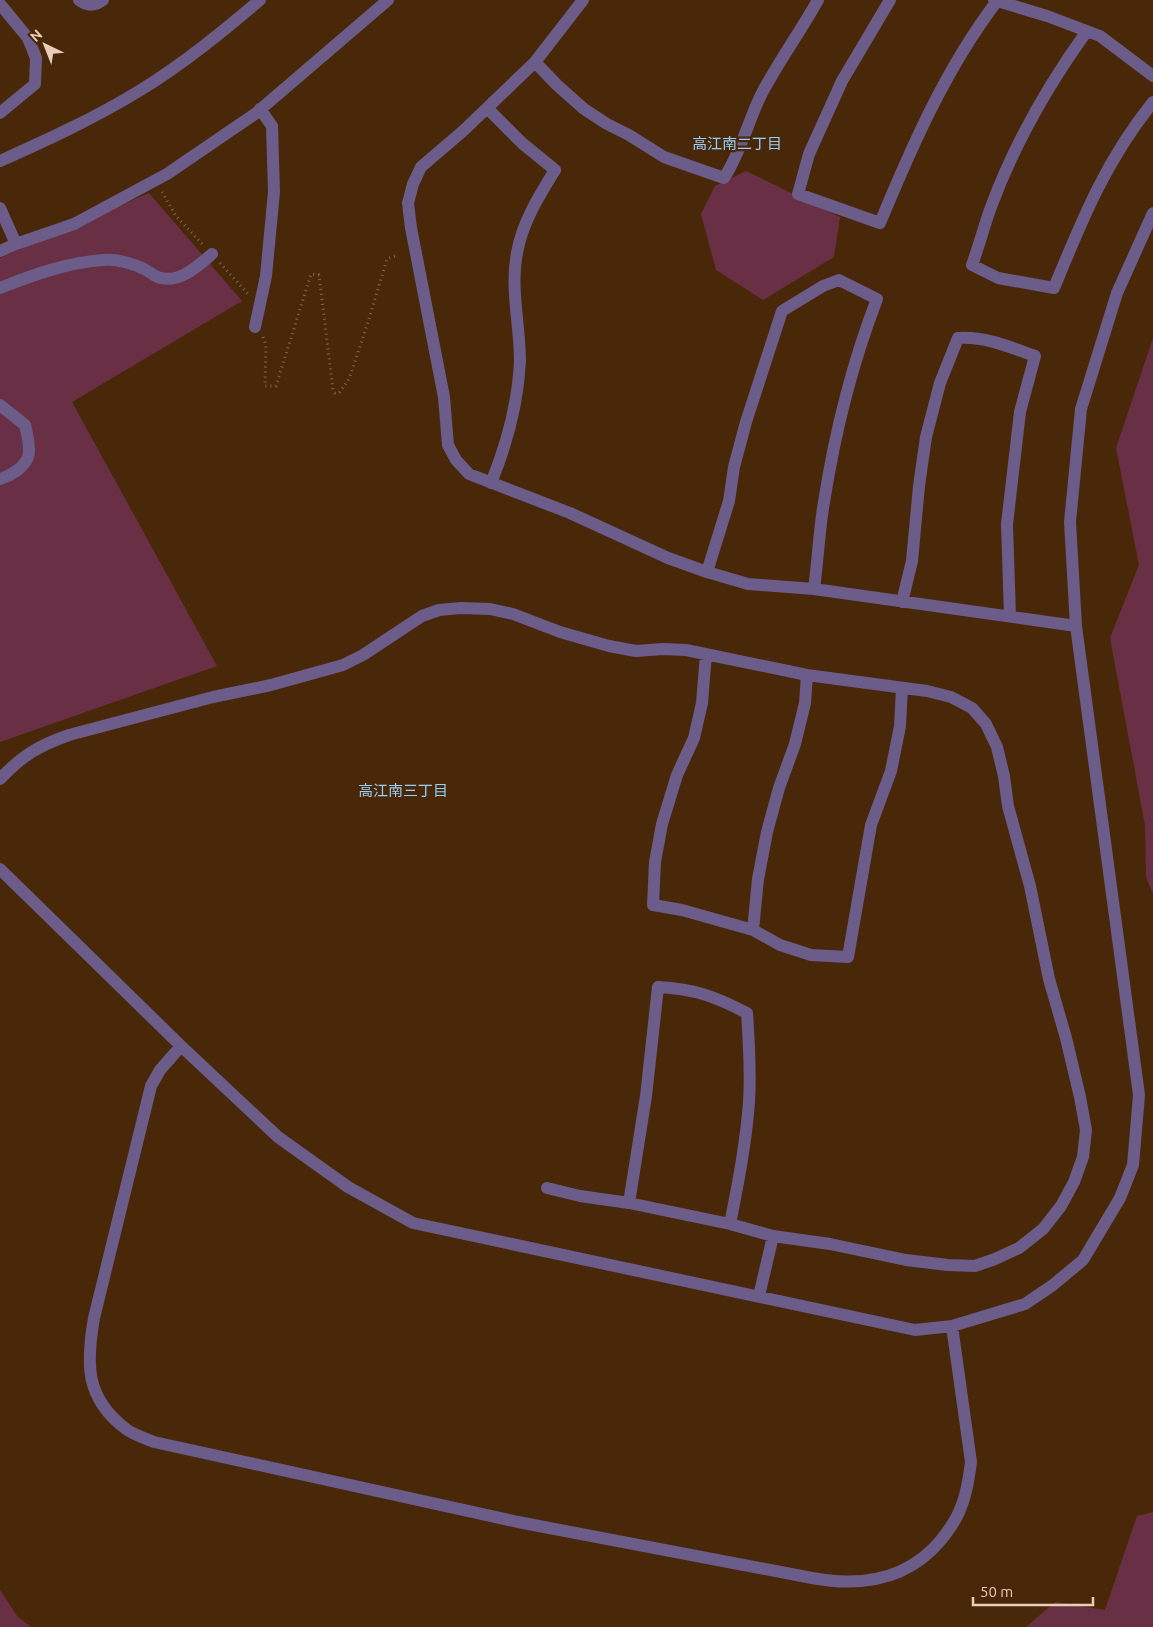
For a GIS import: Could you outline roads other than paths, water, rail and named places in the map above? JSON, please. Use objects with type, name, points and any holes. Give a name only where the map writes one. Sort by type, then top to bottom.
[{"type":"street","points":[[79,0],[84,4],[92,5],[103,0]]},
{"type":"street","points":[[0,161],[51,138],[138,92],[170,71],[260,0]]},
{"type":"street","points":[[0,250],[74,224],[156,180],[260,109],[388,0]]},
{"type":"street","points":[[583,0],[535,62],[421,168],[413,184],[408,202],[411,228],[444,397],[448,445],[456,460],[469,474],[570,513],[668,558],[748,584],[814,589],[1076,626]]},
{"type":"street","points":[[535,62],[584,109],[607,124],[629,135],[664,157],[724,178],[734,162],[762,94],[784,53],[805,24],[818,0]]},
{"type":"street","points":[[890,0],[842,81],[810,154],[798,194],[880,223],[938,94],[995,1],[1047,16],[1100,36],[1153,76]]},
{"type":"street","points":[[0,4],[28,38],[36,58],[35,84],[0,112]]},
{"type":"street","points":[[1087,31],[1066,60],[1037,108],[992,206],[972,266],[998,278],[1054,288],[1078,228],[1102,177],[1132,127],[1153,102]]},
{"type":"street","points":[[487,108],[522,143],[555,170],[537,200],[523,230],[516,254],[516,315],[520,360],[506,443],[491,483]]},
{"type":"street","points":[[256,327],[266,276],[274,192],[272,126],[260,109]]},
{"type":"street","points":[[0,208],[16,244]]},
{"type":"street","points":[[0,870],[181,1046],[278,1137],[348,1188],[413,1223],[915,1330],[952,1326],[1025,1304],[1053,1285],[1083,1260],[1120,1198],[1134,1165],[1139,1095],[1076,626],[1070,522],[1081,409],[1118,293],[1153,213]]},
{"type":"street","points":[[0,288],[46,271],[104,260],[133,264],[157,276],[168,279],[181,276],[212,254]]},
{"type":"street","points":[[707,572],[729,501],[734,467],[746,422],[782,311],[823,286],[839,280],[876,299],[862,339],[834,445],[823,504],[814,589]]},
{"type":"street","points":[[902,602],[912,561],[926,437],[940,383],[958,338],[973,337],[1035,356],[1020,412],[1009,505],[1010,616]]},
{"type":"street","points":[[0,405],[25,425],[29,451],[28,458],[18,470],[0,480]]},
{"type":"street","points":[[0,779],[28,753],[47,743],[213,697],[271,685],[343,665],[363,655],[422,616],[440,610],[461,608],[490,609],[513,614],[560,632],[609,646],[636,651],[686,650],[807,675],[927,691],[951,697],[972,708],[986,724],[997,747],[1004,776],[1008,806],[1030,886],[1049,979],[1066,1038],[1086,1130],[1084,1156],[1074,1182],[1061,1206],[1043,1229],[1019,1248],[975,1266],[948,1265],[906,1260],[830,1244],[773,1236],[730,1224],[547,1188]]},
{"type":"street","points":[[706,654],[702,703],[694,738],[677,775],[662,824],[655,862],[653,905],[691,912],[753,930],[780,945],[811,954],[848,957],[871,825],[891,771],[900,726],[902,688]]},
{"type":"street","points":[[753,930],[758,879],[767,832],[779,788],[795,744],[805,703],[807,675]]},
{"type":"street","points":[[629,1203],[646,1096],[658,987],[692,990],[719,998],[747,1013],[750,1049],[749,1101],[742,1166],[730,1224]]},
{"type":"street","points":[[181,1046],[160,1070],[152,1086],[101,1289],[90,1341],[89,1366],[94,1391],[110,1414],[127,1430],[154,1442],[518,1522],[832,1582],[875,1580],[894,1575],[917,1563],[934,1548],[950,1528],[961,1509],[971,1462],[952,1326]]},
{"type":"street","points":[[759,1296],[773,1236]]},
{"type":"district","name":"高江南二丁目","points":[[737,143]]},
{"type":"district","name":"高江南三丁目","points":[[403,790]]}]
